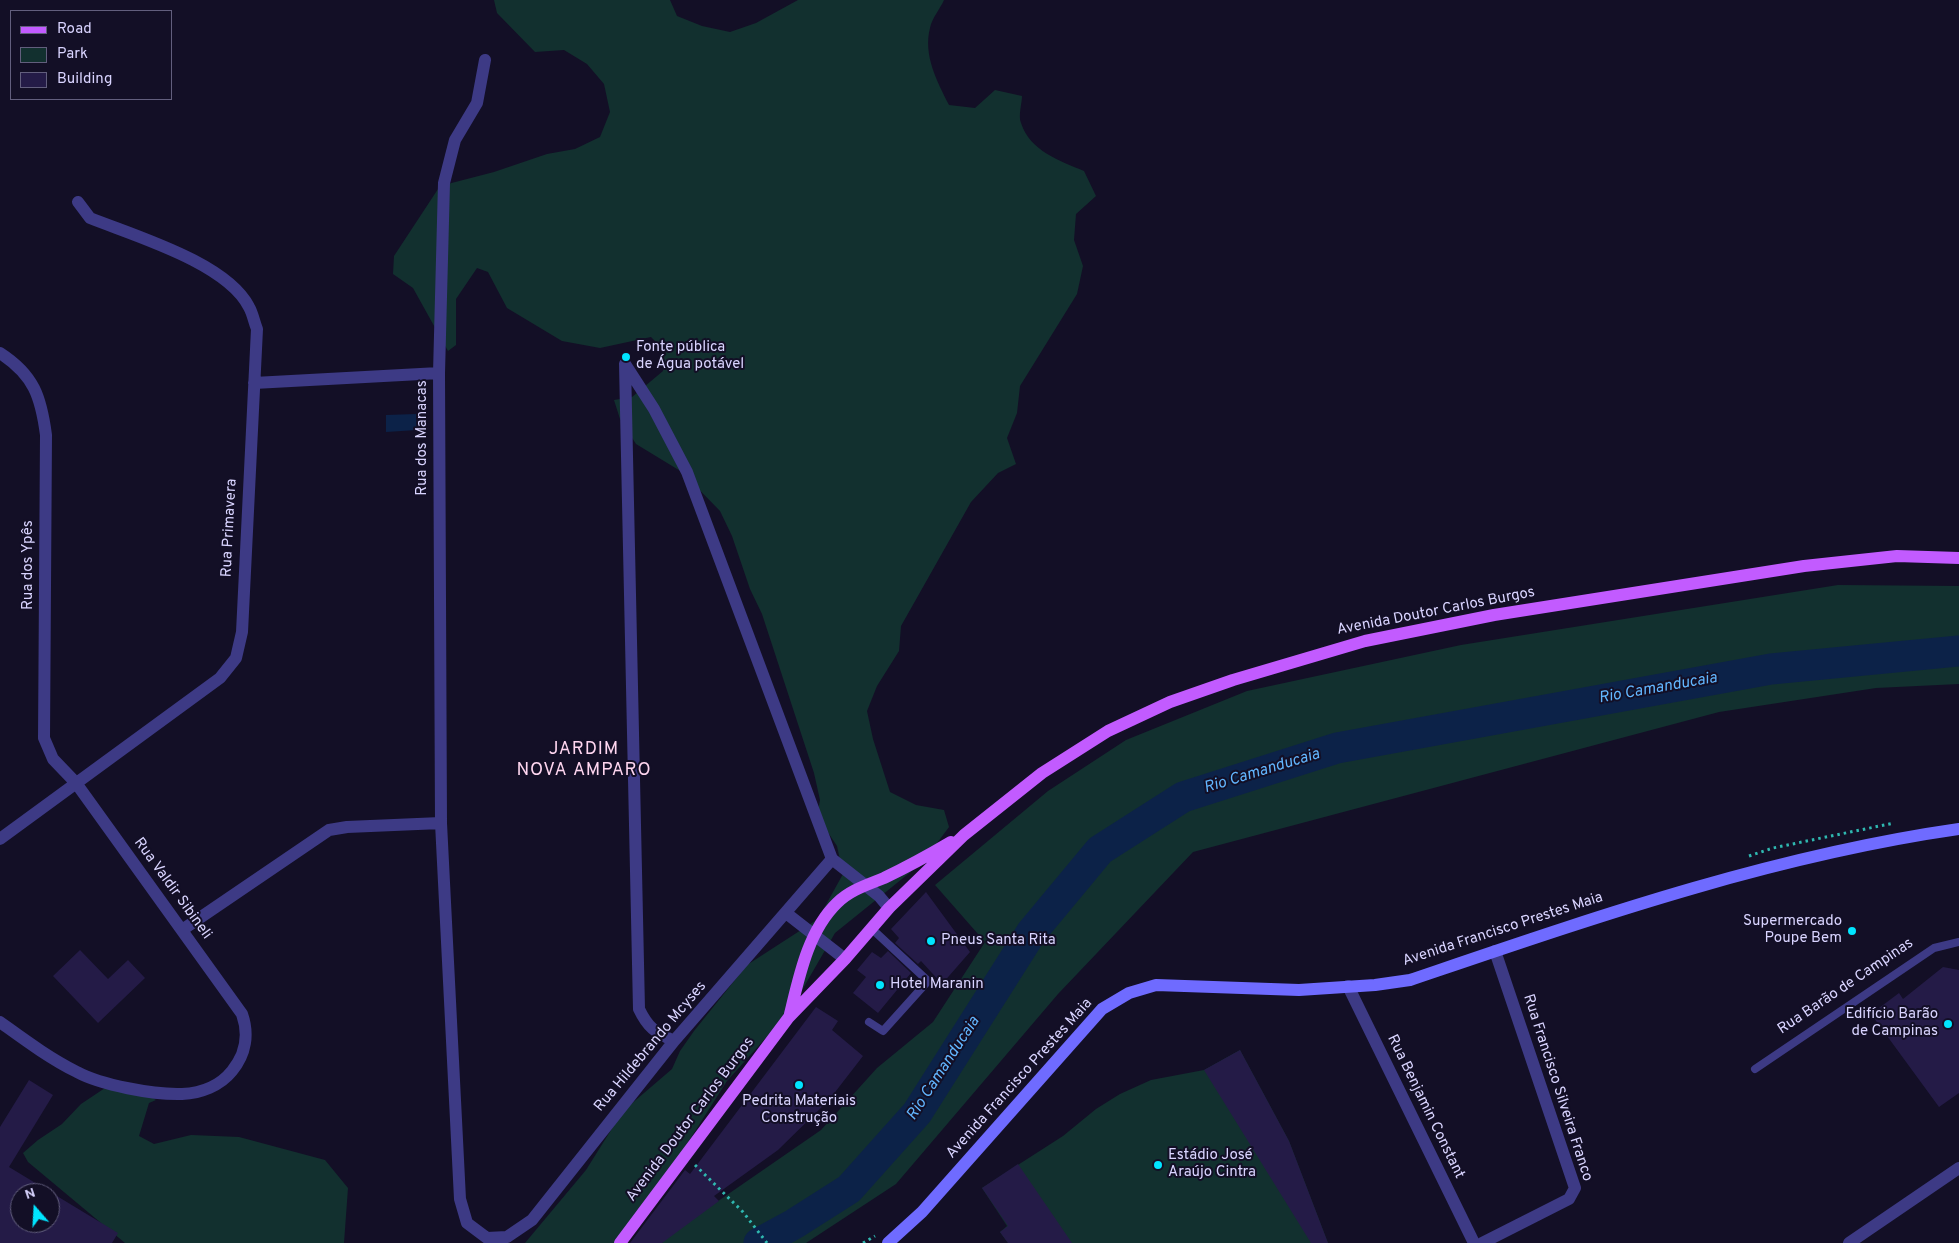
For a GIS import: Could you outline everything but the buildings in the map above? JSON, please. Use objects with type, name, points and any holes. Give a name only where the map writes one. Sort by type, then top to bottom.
[{"type":"main road","name":"Avenida Doutor Carlos Burgos","points":[[620,1243],[789,1017],[845,959],[889,908],[964,835],[1042,773],[1108,731],[1170,702],[1304,657],[1364,641],[1494,615],[1804,566],[1897,556],[1959,558]]},
{"type":"main road","name":"Avenida Doutor Carlos Burgos","points":[[789,1017],[800,971],[825,917],[838,902],[863,885],[882,879],[964,835]]},
{"type":"street","name":"Rua dos Manacas","points":[[485,60],[477,103],[455,140],[444,183],[439,373],[442,823],[460,1198],[466,1223],[487,1238]]},
{"type":"street","name":"Rua Primavera","points":[[0,839],[220,678],[236,658],[242,632],[257,329],[249,306],[232,286],[200,262],[90,218],[78,202]]},
{"type":"street","name":"Rua dos Ypês","points":[[0,353],[25,373],[42,403],[46,435],[44,738],[53,759],[76,783]]},
{"type":"street","points":[[674,1041],[659,1034],[646,1024],[639,1009],[625,364],[654,409],[687,472],[832,859],[879,896],[889,908]]},
{"type":"street","points":[[254,384],[439,373]]},
{"type":"street","name":"Rua Valdir Sibineli","points":[[0,1022],[53,1060],[79,1074],[129,1087],[182,1094],[207,1089],[225,1080],[240,1062],[247,1027],[242,1014],[76,783]]},
{"type":"street","points":[[182,930],[329,830],[347,827],[442,823]]},
{"type":"street","name":"Avenida Francisco Prestes Maia","points":[[888,1243],[922,1212],[1102,1009],[1129,992],[1156,985],[1299,990],[1410,980],[1632,905],[1780,864],[1890,839],[1959,829]]},
{"type":"street","name":"Rua Hildebrando Mcyses","points":[[487,1238],[507,1237],[532,1220],[674,1041],[832,859]]},
{"type":"street","points":[[786,913],[845,959]]},
{"type":"street","name":"Rua Francisco Silveira Franco","points":[[1482,1243],[1569,1199],[1575,1188],[1495,951]]},
{"type":"street","name":"Rua Benjamin Constant","points":[[1348,986],[1474,1243]]},
{"type":"street","points":[[1849,1243],[1959,1168]]},
{"type":"lane","points":[[869,1022],[883,1031],[928,981],[872,929]]},
{"type":"lane","name":"Rua Barão de Campinas","points":[[1755,1068],[1934,948],[1959,942]]},
{"type":"path","points":[[685,1156],[743,1212],[767,1243]]},
{"type":"green space","points":[[494,0],[670,0],[677,16],[702,26],[730,32],[756,23],[798,0],[944,0],[931,24],[928,48],[932,68],[949,105],[975,108],[995,90],[1022,96],[1020,120],[1025,133],[1031,141],[1047,154],[1084,171],[1096,196],[1076,214],[1074,240],[1083,266],[1077,294],[1020,386],[1017,413],[1007,438],[1016,464],[998,473],[971,502],[901,626],[899,651],[877,686],[867,711],[873,739],[890,792],[916,805],[944,810],[949,827],[923,862],[835,933],[790,1011],[727,1081],[634,1227],[618,1243],[525,1243],[586,1170],[623,1111],[672,1069],[680,1051],[694,1031],[747,965],[818,919],[843,874],[837,846],[817,816],[820,800],[814,773],[762,614],[750,589],[732,536],[720,511],[682,472],[636,444],[620,419],[614,400],[632,397],[663,371],[664,350],[651,337],[600,348],[562,341],[507,308],[488,272],[477,268],[456,299],[456,345],[448,351],[413,288],[393,274],[394,256],[440,186],[494,172],[547,154],[575,149],[600,137],[610,112],[604,84],[587,64],[564,50],[535,52],[497,13]]},
{"type":"green space","points":[[1838,585],[1959,586],[1959,684],[1876,688],[1719,712],[1193,852],[1058,994],[896,1184],[806,1243],[662,1243],[666,1237],[821,1130],[877,1068],[933,1022],[985,942],[935,885],[1048,791],[1126,740],[1247,691],[1461,645]]},
{"type":"green space","name":"Estádio José Araújo Cintra","points":[[1240,1050],[1289,1141],[1328,1243],[1008,1243],[1000,1232],[1007,1226],[982,1188],[1063,1136],[1096,1109],[1120,1094],[1151,1080],[1204,1070]]},
{"type":"green space","points":[[134,1086],[156,1100],[149,1103],[139,1136],[154,1144],[191,1135],[239,1137],[325,1160],[348,1188],[344,1243],[125,1243],[60,1189],[60,1183],[53,1183],[28,1162],[23,1153],[62,1124],[81,1104],[105,1088]]},
{"type":"water","points":[[416,414],[417,430],[386,432],[386,415]]},
{"type":"waterway","name":"Rio Camanducaia","points":[[759,1243],[794,1224],[849,1189],[917,1113],[1031,933],[1100,850],[1183,797],[1337,748],[1771,669],[1959,651]]},
{"type":"place","name":"Fonte pública de Água potável","points":[[626,357]]},
{"type":"place","name":"Supermercado Poupe Bem","points":[[1852,931]]},
{"type":"place","name":"Pneus Santa Rita","points":[[931,941]]},
{"type":"place","name":"Hotel Maranin","points":[[880,985]]},
{"type":"place","name":"Edifício Barão de Campinas","points":[[1948,1024]]},
{"type":"place","name":"Pedrita Materiais Construção","points":[[799,1085]]},
{"type":"place","name":"Estádio José Araújo Cintra","points":[[1158,1165]]},
{"type":"district","name":"JARDIM NOVA AMPARO","points":[[584,760]]}]
